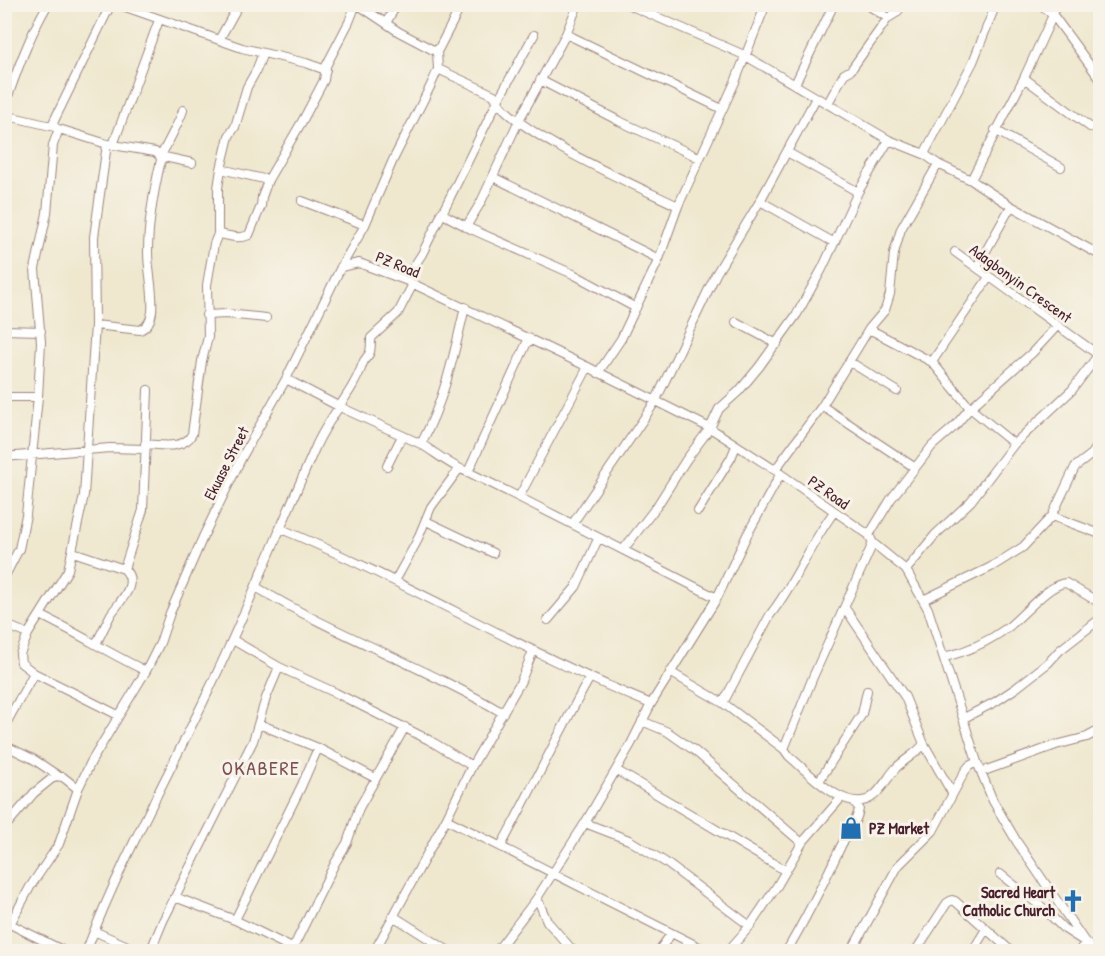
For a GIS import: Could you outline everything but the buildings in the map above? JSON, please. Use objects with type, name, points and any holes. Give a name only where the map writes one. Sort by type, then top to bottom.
[{"type":"street","points":[[4,108],[16,72],[48,4]]},
{"type":"street","points":[[4,578],[19,549],[26,515],[38,397],[41,331],[35,269],[47,213],[56,127],[111,4]]},
{"type":"street","points":[[117,4],[219,40],[326,70]]},
{"type":"street","points":[[219,40],[239,4]]},
{"type":"street","points":[[386,23],[397,4]]},
{"type":"street","points":[[218,234],[234,238],[244,238],[249,235],[261,206],[268,180],[324,80],[326,70],[354,6],[437,52],[462,4]]},
{"type":"street","points":[[466,227],[493,177],[519,120],[566,34],[578,4]]},
{"type":"street","points":[[627,4],[744,55],[890,141],[924,154],[1011,206],[1101,255]]},
{"type":"street","points":[[598,373],[621,339],[660,259],[678,206],[766,4]]},
{"type":"street","points":[[795,84],[834,4]]},
{"type":"street","points":[[866,4],[888,18]]},
{"type":"street","points":[[828,103],[844,74],[851,70],[888,18],[904,4]]},
{"type":"street","points":[[924,154],[973,62],[996,4]]},
{"type":"street","points":[[1040,4],[1052,14],[1101,79]]},
{"type":"street","points":[[970,180],[1024,78],[1052,14],[1061,4]]},
{"type":"street","points":[[118,715],[34,673],[21,663],[20,654],[28,634],[64,576],[73,552],[84,495],[88,449],[95,325],[94,237],[110,144],[159,20]]},
{"type":"street","points":[[566,34],[722,108]]},
{"type":"street","points":[[405,280],[422,254],[496,102],[534,35]]},
{"type":"street","points":[[4,457],[88,449],[182,445],[188,441],[192,434],[202,362],[208,337],[207,285],[218,234],[218,188],[221,169],[228,136],[235,127],[246,87],[263,52]]},
{"type":"street","name":"Ekuase Street","points":[[7,926],[30,886],[60,844],[78,789],[160,643],[170,613],[203,537],[341,267],[365,225],[393,160],[438,69],[437,52]]},
{"type":"street","points":[[438,69],[494,95],[496,102],[526,127],[566,150],[678,206]]},
{"type":"street","points":[[1024,78],[1090,127]]},
{"type":"street","points":[[540,80],[619,121],[700,158]]},
{"type":"street","points":[[573,523],[655,402],[716,274],[760,201],[816,98]]},
{"type":"street","points":[[95,325],[140,330],[148,324],[152,300],[148,252],[154,191],[160,156],[183,110]]},
{"type":"street","points":[[4,115],[56,127],[110,144],[155,152],[160,156],[192,163]]},
{"type":"street","points":[[995,130],[1061,167]]},
{"type":"street","points":[[623,550],[657,506],[686,460],[710,428],[719,409],[739,391],[777,344],[797,314],[822,269],[858,192],[890,141]]},
{"type":"street","points":[[787,152],[858,192]]},
{"type":"street","points":[[496,951],[537,898],[585,823],[651,704],[717,598],[778,472],[869,329],[885,310],[890,294],[894,253],[901,229],[938,164]]},
{"type":"street","points":[[221,169],[268,180]]},
{"type":"street","points":[[493,177],[660,259]]},
{"type":"street","points":[[302,201],[365,225]]},
{"type":"street","points":[[760,201],[833,242]]},
{"type":"street","points":[[977,267],[1011,206]]},
{"type":"street","points":[[441,213],[466,227],[573,274],[636,308]]},
{"type":"street","name":"Adagbonyin Crescent","points":[[955,252],[1100,355]]},
{"type":"street","name":"PZ Road","points":[[341,267],[359,263],[405,280],[529,338],[710,428],[778,472],[868,536],[873,543],[906,570],[928,609],[976,762],[993,801],[1017,842],[1085,942],[1098,951]]},
{"type":"street","points":[[932,362],[989,277]]},
{"type":"street","points":[[86,951],[93,931],[233,640],[279,528],[317,444],[333,414],[340,407],[358,377],[363,362],[370,353],[371,338],[398,313],[413,284]]},
{"type":"street","points":[[421,444],[435,417],[450,374],[465,307]]},
{"type":"street","points":[[206,315],[227,314],[266,318]]},
{"type":"street","points":[[736,322],[777,344]]},
{"type":"street","points":[[868,536],[914,467],[932,446],[970,408],[1032,353],[1057,326]]},
{"type":"street","points":[[869,329],[932,362],[970,408],[1014,444]]},
{"type":"street","points":[[4,330],[41,331]]},
{"type":"street","points":[[468,472],[529,338]]},
{"type":"street","points":[[906,570],[935,536],[971,501],[1014,444],[1072,390],[1100,355]]},
{"type":"street","points":[[850,362],[897,392]]},
{"type":"street","points":[[519,497],[588,367]]},
{"type":"street","points":[[286,378],[340,407],[433,450],[459,469],[573,523],[598,539],[717,598]]},
{"type":"street","points":[[124,569],[143,510],[148,390]]},
{"type":"street","points":[[4,397],[38,397]]},
{"type":"street","points":[[822,406],[914,467]]},
{"type":"street","points":[[387,466],[402,436]]},
{"type":"street","points":[[923,600],[991,567],[1023,547],[1052,516],[1075,467],[1092,454],[1101,442]]},
{"type":"street","points":[[698,511],[736,446]]},
{"type":"street","points":[[1092,454],[1101,458]]},
{"type":"street","points":[[395,581],[431,507],[459,469]]},
{"type":"street","points":[[725,699],[770,615],[779,604],[819,532],[834,512]]},
{"type":"street","points":[[1052,516],[1101,534]]},
{"type":"street","points":[[426,521],[493,553]]},
{"type":"street","points":[[279,528],[354,560],[589,679],[651,704]]},
{"type":"street","points":[[548,620],[576,588],[598,539]]},
{"type":"street","points":[[784,750],[813,677],[873,543]]},
{"type":"street","points":[[73,552],[124,569],[128,573],[129,585],[123,601],[112,612],[96,644]]},
{"type":"street","points":[[944,657],[959,654],[1008,627],[1039,598],[1061,583],[1066,583],[1101,603]]},
{"type":"street","points":[[256,587],[320,621],[468,692],[503,713]]},
{"type":"street","points":[[845,608],[906,697],[924,744],[952,793]]},
{"type":"street","points":[[40,615],[146,671]]},
{"type":"street","points":[[964,718],[1017,688],[1060,650],[1101,619]]},
{"type":"street","points":[[4,624],[28,634]]},
{"type":"street","points":[[233,640],[279,667],[405,727],[472,766]]},
{"type":"street","points":[[374,951],[446,819],[472,766],[521,681],[533,651]]},
{"type":"street","points":[[150,951],[232,784],[259,724],[279,667]]},
{"type":"street","points":[[670,672],[712,696],[717,694],[725,699],[819,781],[841,798],[855,803],[859,808],[859,815],[841,846],[815,903],[786,951]]},
{"type":"street","points":[[4,727],[34,673]]},
{"type":"street","points":[[501,846],[589,679]]},
{"type":"street","points":[[819,781],[862,714],[867,691]]},
{"type":"street","points":[[642,721],[668,732],[695,751],[802,843]]},
{"type":"street","points":[[259,724],[318,748],[375,778]]},
{"type":"street","points":[[175,897],[235,920],[292,950],[334,863],[347,843],[359,808],[405,727]]},
{"type":"street","points":[[981,772],[1056,745],[1087,737],[1101,730]]},
{"type":"street","points":[[855,803],[872,797],[902,762],[917,753],[924,744]]},
{"type":"street","points":[[4,745],[33,759],[78,789]]},
{"type":"street","points":[[235,920],[318,748]]},
{"type":"street","points":[[917,753],[930,756]]},
{"type":"street","points":[[851,951],[898,866],[933,831],[965,771],[976,762]]},
{"type":"street","points":[[616,770],[786,871]]},
{"type":"street","points":[[4,828],[34,793],[57,775]]},
{"type":"street","points":[[727,951],[750,926],[802,843],[841,798]]},
{"type":"street","points":[[446,819],[671,934],[709,951]]},
{"type":"street","points":[[585,823],[629,840],[665,862],[750,926]]},
{"type":"street","points":[[1000,874],[1043,908],[1063,928],[1085,942],[1079,951]]},
{"type":"street","points":[[537,898],[547,921],[574,951]]},
{"type":"street","points":[[915,951],[947,903],[952,900],[1012,951]]},
{"type":"street","points":[[393,916],[450,951]]},
{"type":"street","points":[[7,926],[66,951]]},
{"type":"street","points":[[972,951],[986,929]]},
{"type":"street","points":[[93,931],[141,951]]},
{"type":"street","points":[[658,951],[671,934]]},
{"type":"place","name":"PZ Market","points":[[851,828]]},
{"type":"place","name":"Sacred Heart Catholic Church","points":[[1073,901]]},
{"type":"district","name":"OKABERE","points":[[261,768]]}]
